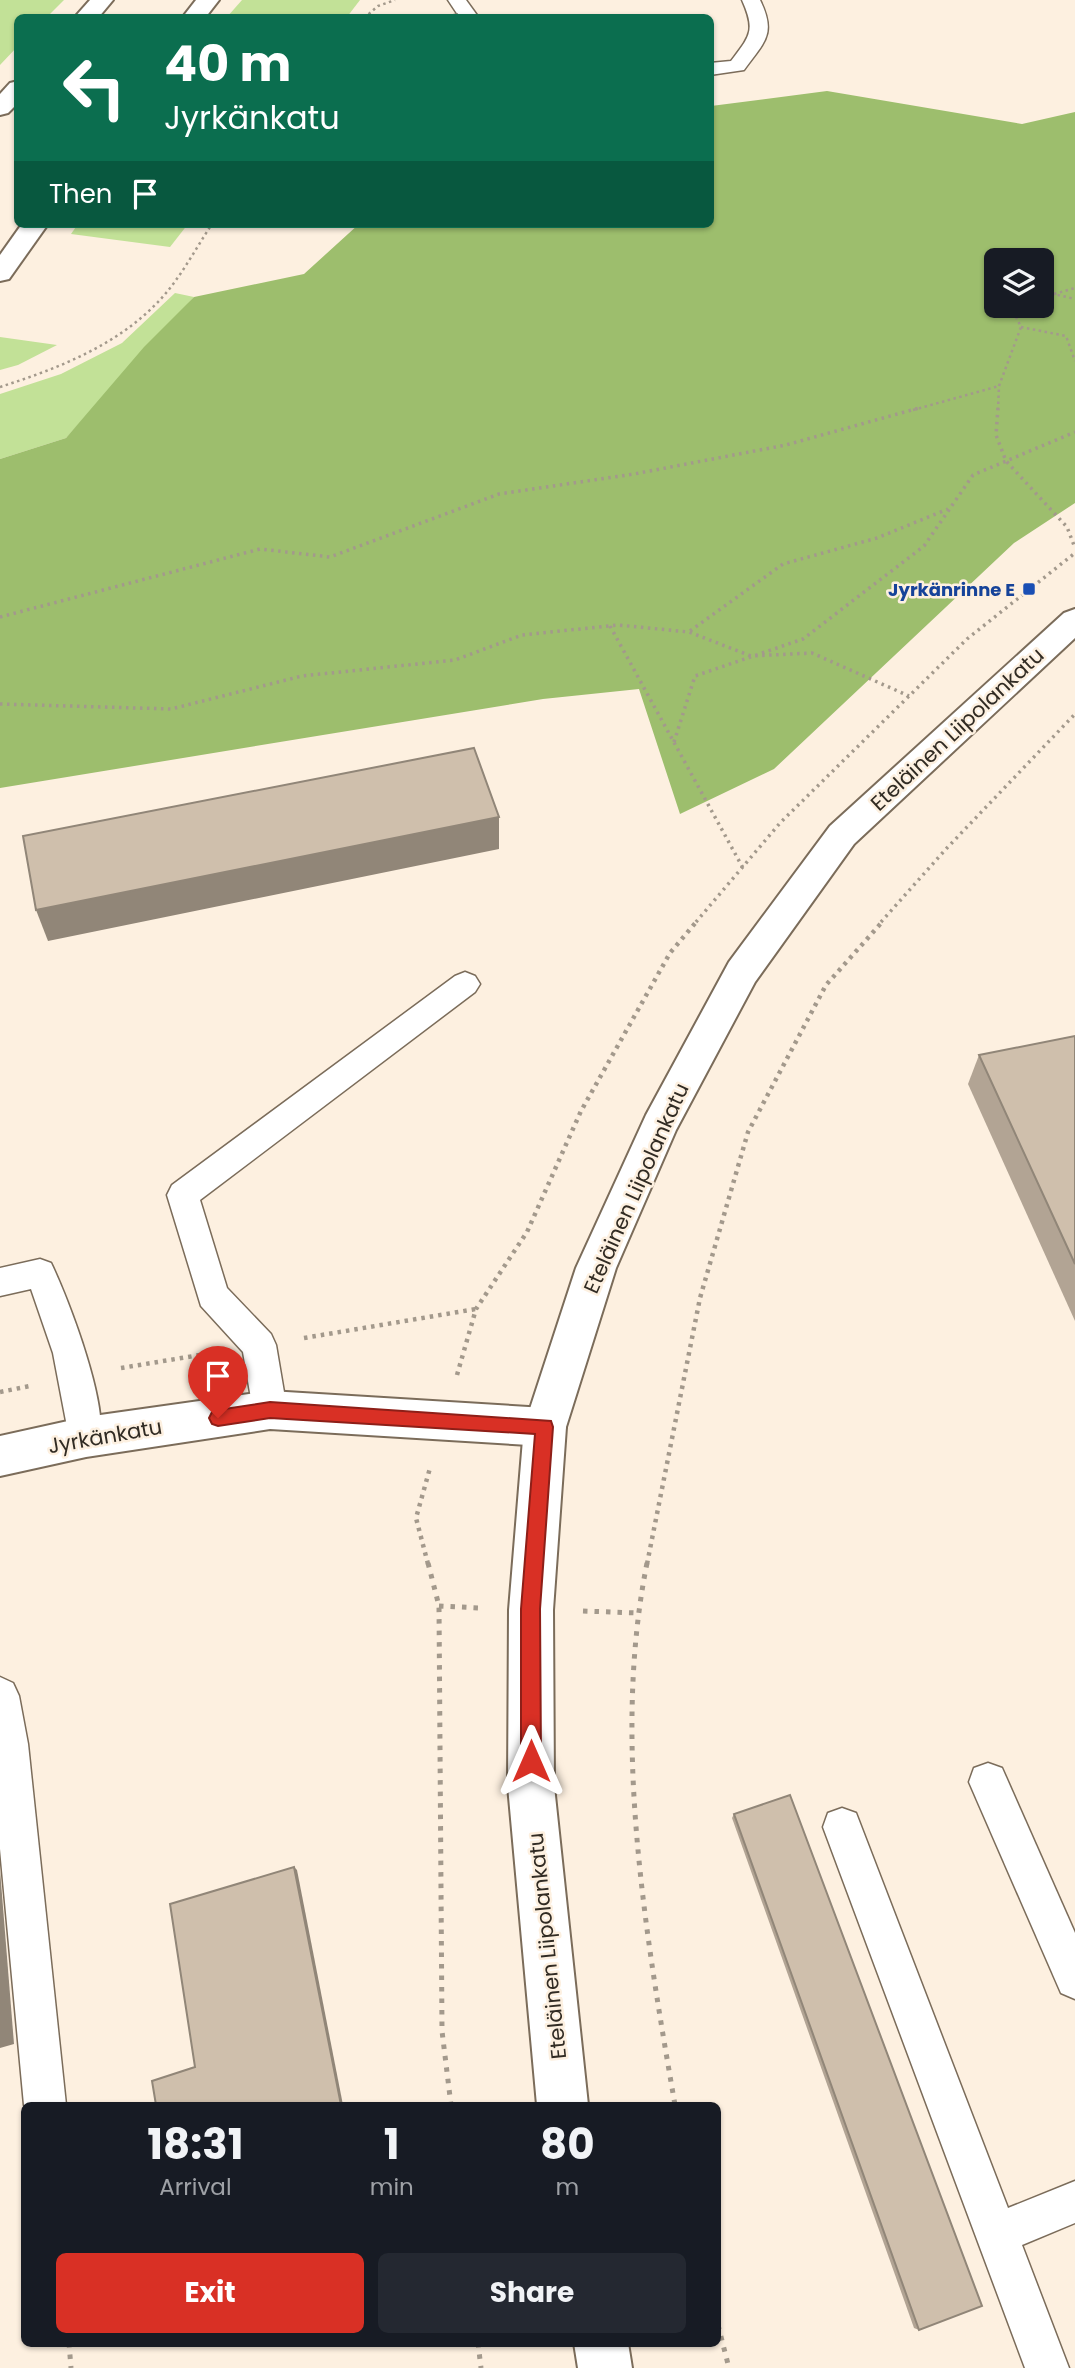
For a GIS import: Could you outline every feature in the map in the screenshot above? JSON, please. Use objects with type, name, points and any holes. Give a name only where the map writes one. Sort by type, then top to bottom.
[{"type":"main road","points":[[89,14],[102,0]]},
{"type":"main road","points":[[196,14],[208,0]]},
{"type":"main road","points":[[0,108],[14,92]]},
{"type":"main road","points":[[0,273],[32,228]]},
{"type":"main road","name":"Eteläinen Liipolankatu","points":[[562,2102],[531,1786],[531,1609],[545,1427],[596,1268],[659,1126],[742,972],[842,835],[1075,620]]},
{"type":"main road","name":"Jyrkänkatu","points":[[0,1456],[86,1437],[270,1410],[545,1427]]},
{"type":"main road","points":[[602,2347],[605,2368]]},
{"type":"lane","points":[[714,69],[737,66],[759,37],[761,19],[751,0]]},
{"type":"lane","points":[[270,1410],[259,1345],[213,1296],[183,1195],[465,984]]},
{"type":"lane","points":[[0,1282],[40,1273],[51,1295],[76,1376],[86,1437]]},
{"type":"lane","points":[[0,1696],[9,1744],[45,2102]]},
{"type":"lane","points":[[988,1783],[1075,1979]]},
{"type":"lane","points":[[842,1828],[1047,2368]]},
{"type":"lane","points":[[996,2234],[1075,2202]]},
{"type":"path","points":[[369,14],[378,6],[395,0]]},
{"type":"path","points":[[0,387],[57,369],[106,345],[156,303],[209,228]]},
{"type":"path","points":[[1054,294],[1075,288]]},
{"type":"path","points":[[1054,294],[1075,299]]},
{"type":"path","points":[[1016,318],[1021,327],[999,386],[996,435],[1006,461],[1067,527],[1075,548]]},
{"type":"path","points":[[1021,327],[1066,336],[1075,361]]},
{"type":"path","points":[[0,617],[260,549],[330,557],[499,494],[634,474],[786,445],[999,386]]},
{"type":"path","points":[[674,742],[695,676],[803,639],[924,547],[973,475],[1075,432]]},
{"type":"path","points":[[690,632],[783,564],[877,538],[950,509]]},
{"type":"path","points":[[610,626],[743,868]]},
{"type":"path","points":[[0,704],[171,709],[302,676],[455,660],[522,635],[610,626],[690,632],[751,656],[812,653],[909,696]]},
{"type":"path","points":[[674,2102],[658,2006],[632,1785],[637,1613],[700,1297],[740,1157],[748,1132],[826,985],[946,849],[1075,714]]},
{"type":"path","points":[[721,2337],[729,2368]]},
{"type":"path","points":[[69,2347],[71,2368]]},
{"type":"path","points":[[478,2347],[481,2368]]},
{"type":"green space","points":[[0,0],[64,0],[50,14],[14,14],[14,50],[0,65]]},
{"type":"green space","points":[[242,0],[360,0],[349,14],[230,14]]},
{"type":"green space","points":[[827,91],[1022,124],[1075,112],[1075,503],[1014,543],[774,769],[680,814],[639,689],[543,699],[0,788],[0,459],[66,438],[144,347],[194,297],[304,274],[355,228],[714,228],[714,106]]},
{"type":"green space","points":[[75,228],[185,228],[170,247],[71,234]]},
{"type":"green space","points":[[175,293],[194,297],[66,438],[0,459],[0,394],[61,374],[122,343]]},
{"type":"green space","points":[[0,337],[57,345],[18,365],[0,370]]},
{"type":"building","points":[[474,748],[499,817],[36,910],[23,836]]},
{"type":"building","points":[[1075,1036],[1075,1264],[979,1055]]},
{"type":"building","points":[[790,1795],[982,2306],[919,2330],[734,1814]]},
{"type":"building","points":[[294,1867],[340,2102],[156,2102],[152,2081],[195,2067],[170,1904]]},
{"type":"place","name":"Jyrkänrinne E","points":[[1029,589]]},
{"type":"route","points":[[218,1418],[270,1410],[545,1427],[531,1609],[531,1761]]}]
